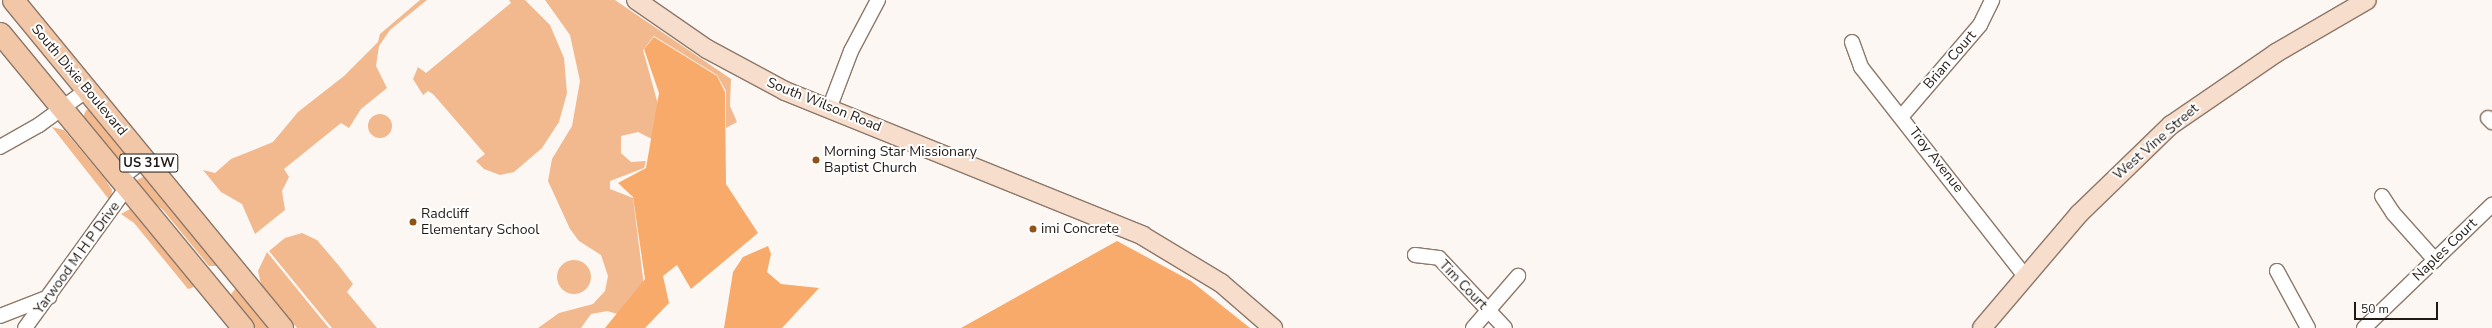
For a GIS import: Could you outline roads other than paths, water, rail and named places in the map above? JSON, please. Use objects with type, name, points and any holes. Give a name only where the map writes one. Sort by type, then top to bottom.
[{"type":"highway","name":"South Dixie Boulevard","points":[[13,0],[145,159],[282,328]]},
{"type":"highway","name":"US 31W","points":[[0,33],[243,328]]},
{"type":"main road","name":"South Wilson Road","points":[[636,0],[732,64],[829,109],[1143,236],[1221,283],[1273,328]]},
{"type":"main road","name":"West Vine Street","points":[[1982,328],[2025,276],[2119,172],[2171,125],[2276,53],[2367,0]]},
{"type":"street","points":[[829,109],[850,50],[878,0]]},
{"type":"street","name":"Brian Court","points":[[1902,116],[1980,25],[1992,0]]},
{"type":"street","name":"Troy Avenue","points":[[1852,42],[1860,67],[1902,116],[2025,276]]},
{"type":"street","points":[[0,147],[62,109],[87,90]]},
{"type":"street","name":"Yarwood M H P Drive","points":[[25,328],[49,297],[124,183],[145,159]]},
{"type":"street","points":[[2382,196],[2393,213],[2435,260]]},
{"type":"street","name":"Naples Court","points":[[2364,328],[2492,205]]},
{"type":"street","name":"Tim Court","points":[[1416,255],[1439,258],[1505,328]]},
{"type":"street","points":[[2277,271],[2308,328]]},
{"type":"street","points":[[1473,328],[1518,276]]},
{"type":"street","points":[[0,316],[49,297]]},
{"type":"place","name":"Morning Star Missionary Baptist Church","points":[[816,160]]},
{"type":"place","name":"Radcliff Elementary School","points":[[413,222]]},
{"type":"place","name":"imi Concrete","points":[[1033,229]]}]
